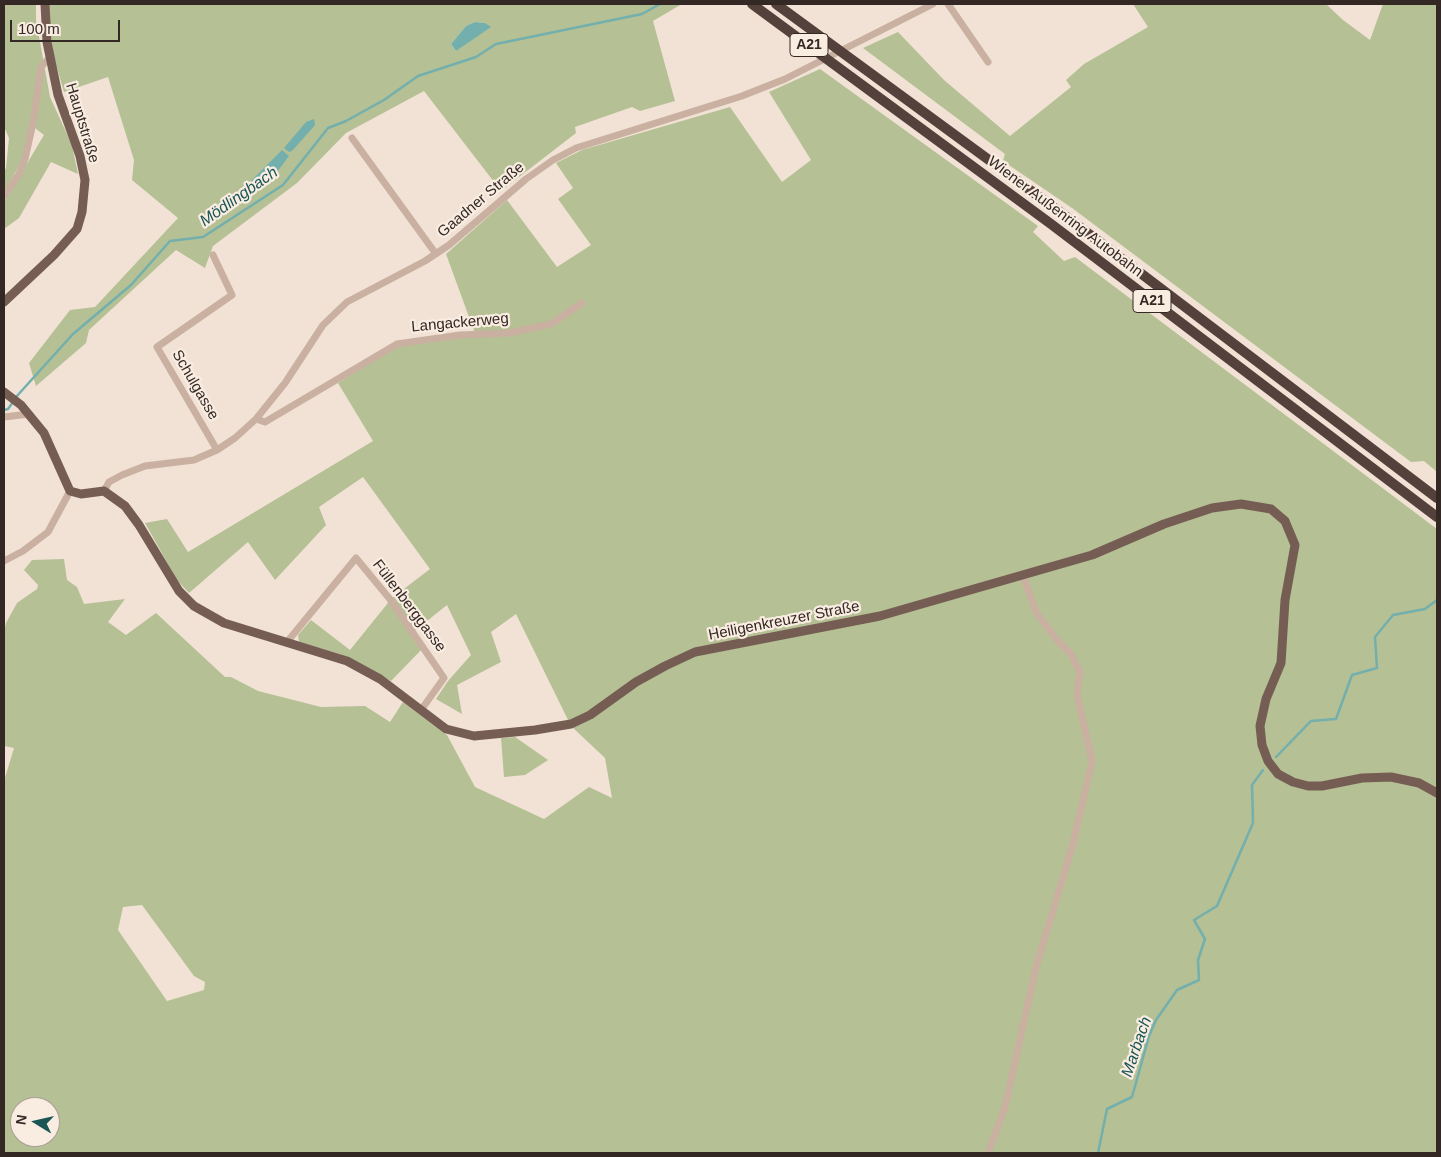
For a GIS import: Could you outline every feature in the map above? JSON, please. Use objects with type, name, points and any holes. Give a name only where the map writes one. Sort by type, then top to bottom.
[{"type":"highway","name":"Wiener Außenring Autobahn","points":[[752,4],[866,87],[1437,516]]},
{"type":"highway","name":"Wiener Außenring Autobahn","points":[[776,4],[1060,212],[1437,498]]},
{"type":"main road","name":"Hauptstraße","points":[[4,302],[54,255],[76,229],[82,212],[85,180],[80,156],[58,95],[47,42],[45,4]]},
{"type":"main road","points":[[7,394],[21,405],[44,433],[70,491],[81,494],[104,491]]},
{"type":"main road","name":"Heiligenkreuzer Straße","points":[[104,491],[114,496],[133,516],[179,590],[194,606],[224,623],[347,661],[363,669],[446,729],[474,736],[552,728],[571,724],[590,715],[636,682],[664,666],[695,652],[880,616],[1092,555],[1164,524],[1212,508],[1242,504],[1271,509],[1285,521],[1295,545],[1285,600],[1281,663],[1266,700],[1260,726],[1262,745],[1268,761],[1278,774],[1293,782],[1308,786],[1322,786],[1362,778],[1391,777],[1419,783],[1437,793]]},
{"type":"street","name":"Gaadner Straße","points":[[104,491],[109,482],[145,466],[194,460],[217,450],[235,438],[256,419],[285,383],[323,325],[347,302],[436,254],[526,179],[553,160],[576,148],[742,96],[785,79],[933,4]]},
{"type":"street","points":[[948,4],[988,62]]},
{"type":"street","points":[[4,196],[19,174],[25,159],[33,123],[41,67],[50,57]]},
{"type":"street","points":[[352,138],[436,254]]},
{"type":"street","name":"Schulgasse","points":[[213,255],[232,295],[157,347],[217,450]]},
{"type":"street","name":"Langackerweg","points":[[256,419],[265,422],[397,344],[460,335],[510,334],[551,324],[582,303]]},
{"type":"street","points":[[4,417],[29,414]]},
{"type":"street","points":[[4,561],[22,551],[48,532],[70,491]]},
{"type":"street","name":"Füllenberggasse","points":[[287,642],[356,558],[390,598],[444,678],[421,710]]},
{"type":"street","points":[[988,1153],[1005,1107],[1036,967],[1073,844],[1092,760],[1077,694],[1080,672],[1071,654],[1056,639],[1036,612],[1023,576]]},
{"type":"green space","points":[[4,4],[36,4],[36,20],[50,97],[72,145],[78,174],[51,162],[19,218],[4,229],[4,202],[44,135],[31,125],[22,161],[4,192],[4,172],[9,138],[4,127]]},
{"type":"green space","points":[[48,4],[682,4],[653,21],[675,101],[640,111],[632,107],[575,127],[576,133],[501,191],[424,91],[346,133],[297,183],[213,246],[205,268],[176,250],[89,330],[86,343],[36,386],[29,363],[70,310],[95,307],[178,218],[132,180],[134,160],[108,77],[64,92],[53,54]],"holes":[[[475,22],[485,23],[456,51],[451,44],[466,26]]]},
{"type":"green space","points":[[1133,4],[1326,4],[1343,20],[1370,40],[1383,4],[1437,4],[1437,472],[1424,461],[1411,462],[1072,208],[1003,161],[1005,154],[863,48],[898,32],[944,80],[1010,136],[1071,87],[1066,80],[1084,64],[1148,27]]},
{"type":"green space","points":[[820,69],[1038,226],[1033,232],[1064,261],[1075,257],[1437,529],[1437,1153],[4,1153],[4,781],[14,748],[4,746],[4,632],[6,623],[17,603],[37,589],[38,585],[24,570],[32,560],[64,559],[67,580],[77,587],[84,604],[125,599],[108,622],[126,635],[156,613],[225,677],[231,677],[258,691],[321,707],[365,706],[390,722],[403,702],[447,735],[475,787],[544,819],[589,787],[612,798],[605,758],[571,726],[516,614],[491,632],[501,662],[457,685],[462,714],[436,699],[448,681],[471,655],[447,605],[412,633],[423,648],[391,681],[340,654],[299,642],[298,635],[311,620],[350,650],[392,598],[430,569],[363,477],[319,507],[326,525],[275,580],[248,542],[189,593],[177,580],[145,523],[167,519],[188,552],[373,441],[338,383],[397,346],[476,336],[446,254],[507,200],[557,267],[591,245],[558,199],[573,188],[556,163],[582,150],[730,107],[782,182],[811,160],[769,92]],"holes":[[[142,905],[194,976],[205,982],[204,990],[167,1001],[118,930],[123,907]]]},
{"type":"green space","points":[[515,737],[548,760],[525,775],[504,777],[501,738]]},
{"type":"water","points":[[475,22],[485,23],[491,27],[456,51],[451,44],[466,26]]},
{"type":"water","points":[[314,119],[315,125],[292,151],[289,152],[284,148],[306,122]]},
{"type":"water","points":[[282,150],[289,156],[274,176],[251,190],[248,184]]},
{"type":"waterway","name":"Mödlingbach","points":[[16,397],[73,334],[131,285],[170,241],[203,237],[283,185],[328,128],[346,121],[384,100],[418,76],[476,57],[496,44],[642,14],[660,4]]},
{"type":"waterway","name":"Mödlingbach","points":[[4,410],[8,409],[13,402]]},
{"type":"waterway","name":"Marbach","points":[[1276,757],[1311,721],[1336,719],[1352,675],[1377,668],[1375,637],[1393,615],[1425,609],[1437,600]]},
{"type":"waterway","name":"Marbach","points":[[1098,1153],[1107,1109],[1132,1097],[1149,1036],[1156,1020],[1177,990],[1199,980],[1198,960],[1205,939],[1194,920],[1217,906],[1253,823],[1252,785],[1263,770]]}]
